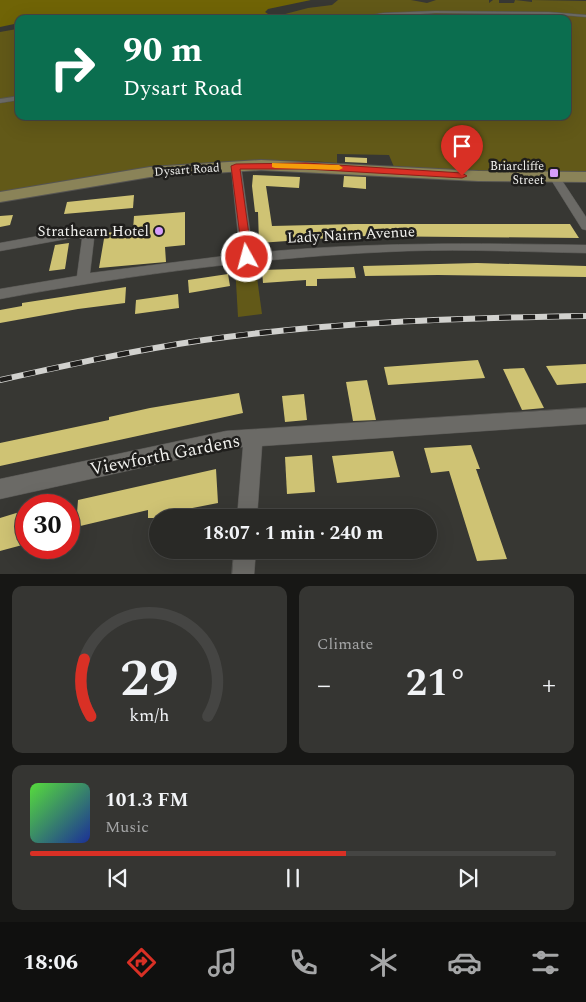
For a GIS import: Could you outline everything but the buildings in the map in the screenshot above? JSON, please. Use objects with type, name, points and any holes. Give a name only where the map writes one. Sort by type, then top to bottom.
[{"type":"main road","name":"Dysart Road","points":[[0,197],[123,176],[236,166],[289,165],[478,176],[586,177]]},
{"type":"street","points":[[367,15],[452,12],[547,13],[586,16]]},
{"type":"street","points":[[0,101],[15,99]]},
{"type":"street","points":[[236,166],[247,257]]},
{"type":"street","points":[[555,178],[586,226]]},
{"type":"street","points":[[0,247],[78,233],[85,234],[88,239],[83,278]]},
{"type":"street","name":"Lady Nairn Avenue","points":[[0,294],[83,278],[247,257],[409,247],[586,249]]},
{"type":"street","points":[[253,438],[586,416]]},
{"type":"street","name":"Viewforth Gardens","points":[[0,488],[226,440],[253,438],[248,509]]},
{"type":"street","points":[[243,574],[244,559]]},
{"type":"shaded area","points":[[0,0],[311,0],[268,9],[265,12],[268,14],[263,15],[15,15],[15,24],[0,27]]},
{"type":"shaded area","points":[[338,0],[411,0],[427,3],[436,0],[489,0],[489,3],[493,0],[499,0],[499,3],[514,3],[515,0],[532,2],[532,0],[586,1],[586,172],[496,173],[394,167],[389,155],[337,154],[337,163],[252,161],[210,163],[125,172],[0,192],[0,32],[15,29],[15,120],[571,120],[571,15],[281,15],[308,8],[332,5]]},
{"type":"shaded area","points":[[255,263],[262,314],[238,317],[235,265]]},
{"type":"railway","points":[[0,380],[153,348],[252,334],[395,322],[586,316]]},
{"type":"slow traffic","points":[[275,165],[339,168]]},
{"type":"place","name":"Briarcliffe Street","points":[[554,173]]},
{"type":"place","name":"Strathearn Hotel","points":[[159,231]]},
{"type":"route","points":[[247,257],[236,166],[306,166],[462,176]]}]
